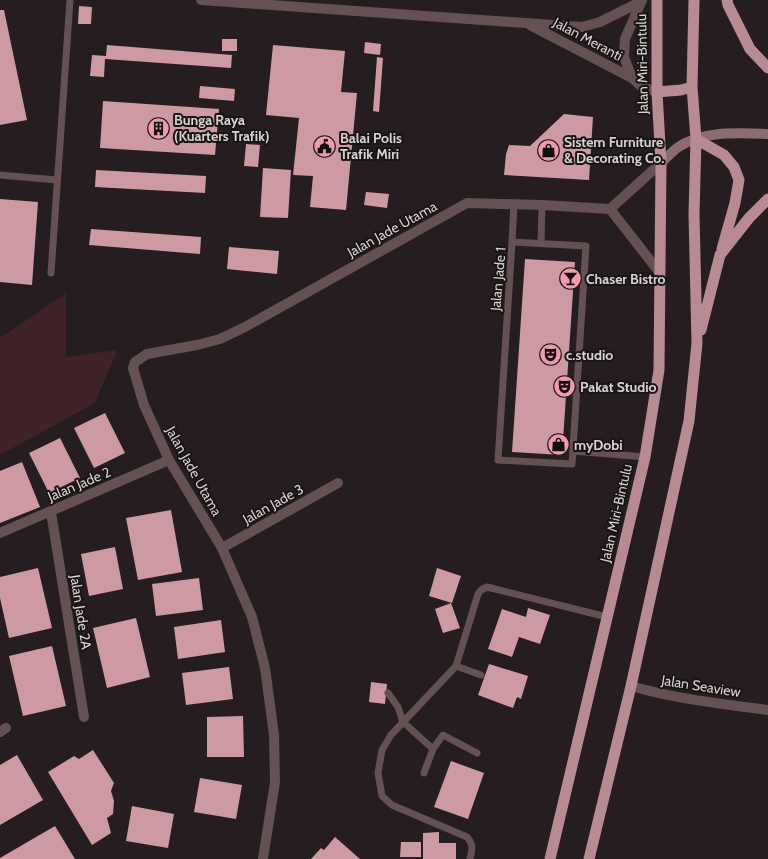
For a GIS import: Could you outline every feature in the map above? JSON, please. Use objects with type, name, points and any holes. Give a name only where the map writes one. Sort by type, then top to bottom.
[{"type":"highway","name":"Jalan Miri-Bintulu","points":[[550,859],[645,457],[659,370],[661,163],[657,92],[657,0]]},
{"type":"highway","points":[[694,0],[692,87],[696,139],[694,214],[698,344]]},
{"type":"highway","points":[[727,0],[728,5],[750,49],[768,68]]},
{"type":"highway","points":[[657,92],[681,90],[692,87]]},
{"type":"highway","points":[[589,859],[631,686],[689,421],[698,344],[720,255],[735,203],[739,180],[734,167],[724,156],[696,139]]},
{"type":"highway","points":[[720,255],[749,218],[768,199]]},
{"type":"main road","points":[[661,163],[676,149],[696,139],[716,135],[768,134]]},
{"type":"street","name":"Jalan Meranti","points":[[201,0],[582,27],[600,22],[642,0]]},
{"type":"street","points":[[632,78],[624,57],[625,39],[642,0]]},
{"type":"street","name":"Jalan Meranti","points":[[527,23],[632,78],[642,87],[657,92]]},
{"type":"street","points":[[660,273],[610,209],[661,163]]},
{"type":"street","name":"Jalan Jade Utama","points":[[263,859],[275,782],[274,735],[265,668],[252,617],[222,548],[169,460],[144,405],[133,368],[135,362],[147,354],[197,345],[220,339],[467,203],[610,209]]},
{"type":"street","name":"Jalan Jade 2","points":[[0,533],[169,460]]},
{"type":"street","name":"Jalan Jade 3","points":[[222,548],[338,483]]},
{"type":"street","name":"Jalan Jade 2A","points":[[51,512],[84,717]]},
{"type":"street","name":"Jalan Seaview","points":[[631,686],[656,694],[691,701],[768,710]]},
{"type":"lane","points":[[51,273],[70,0]]},
{"type":"lane","points":[[0,175],[57,180]]},
{"type":"lane","points":[[512,242],[514,204]]},
{"type":"lane","points":[[541,244],[542,205]]},
{"type":"lane","name":"Jalan Jade 1","points":[[512,242],[586,246],[572,464],[498,460],[512,242]]},
{"type":"lane","points":[[573,451],[645,457]]},
{"type":"lane","points":[[470,859],[472,842],[467,837],[392,805],[382,796],[378,773],[382,750],[391,735],[456,666],[478,594],[481,590],[487,587],[607,617]]},
{"type":"lane","points":[[456,666],[481,675]]},
{"type":"lane","points":[[388,693],[398,707],[403,722],[432,749]]},
{"type":"lane","points":[[424,772],[432,749],[443,735],[477,753]]},
{"type":"shaded area","points":[[66,293],[66,357],[117,350],[95,403],[0,455],[0,336],[3,336]]},
{"type":"building","points":[[79,6],[92,7],[91,24],[78,24]]},
{"type":"building","points":[[0,10],[4,10],[27,120],[0,125]]},
{"type":"building","points":[[222,39],[237,39],[237,51],[222,51]]},
{"type":"building","points":[[365,42],[381,44],[380,55],[364,53]]},
{"type":"building","points":[[107,45],[232,55],[231,68],[105,59],[104,77],[90,76],[92,55],[106,56]]},
{"type":"building","name":"Balai Polis Trafik Miri","points":[[273,45],[345,51],[341,92],[357,93],[346,210],[310,207],[313,176],[293,175],[299,118],[266,115]]},
{"type":"building","points":[[377,57],[383,58],[379,112],[373,111]]},
{"type":"building","points":[[200,86],[235,89],[234,101],[199,98]]},
{"type":"building","name":"Bunga Raya (Kuarters Trafik)","points":[[103,101],[219,109],[215,155],[100,148]]},
{"type":"building","name":"Sistem Furniture & Decorating Co.","points":[[564,114],[593,117],[589,180],[504,175],[506,154],[509,145],[530,146]]},
{"type":"building","points":[[246,144],[260,145],[258,167],[244,166]]},
{"type":"building","points":[[263,168],[291,170],[288,218],[260,217]]},
{"type":"building","points":[[96,170],[206,176],[205,193],[95,187]]},
{"type":"building","points":[[366,192],[389,194],[387,208],[364,205]]},
{"type":"building","points":[[0,199],[38,202],[32,285],[0,282]]},
{"type":"building","points":[[91,229],[201,237],[200,254],[89,245]]},
{"type":"building","points":[[229,247],[279,251],[277,274],[227,269]]},
{"type":"building","points":[[525,259],[575,262],[562,455],[512,452]]},
{"type":"building","points":[[105,413],[125,453],[94,468],[74,428]]},
{"type":"building","points":[[60,438],[80,478],[49,493],[29,453]]},
{"type":"building","points":[[22,462],[40,507],[0,523],[0,471]]},
{"type":"building","points":[[171,510],[182,572],[138,580],[126,518]]},
{"type":"building","points":[[115,547],[123,589],[89,596],[81,554]]},
{"type":"building","points":[[38,568],[52,628],[9,638],[0,598],[0,577]]},
{"type":"building","points":[[437,568],[461,576],[452,603],[429,596]]},
{"type":"building","points":[[199,578],[203,610],[156,616],[152,584]]},
{"type":"building","points":[[451,603],[460,628],[443,633],[435,609]]},
{"type":"building","points":[[528,608],[550,615],[540,644],[519,637],[512,657],[488,649],[502,609],[526,617]]},
{"type":"building","points":[[136,618],[150,677],[107,688],[93,628]]},
{"type":"building","points":[[221,620],[225,652],[178,659],[174,627]]},
{"type":"building","points":[[52,646],[66,706],[23,716],[9,656]]},
{"type":"building","points":[[489,664],[528,676],[521,699],[517,697],[513,708],[478,695]]},
{"type":"building","points":[[229,667],[233,699],[186,705],[182,673]]},
{"type":"building","points":[[371,682],[387,684],[385,704],[369,702]]},
{"type":"building","points":[[243,716],[244,757],[207,757],[207,717]]},
{"type":"building","points":[[93,750],[114,783],[111,791],[114,801],[113,814],[107,818],[111,833],[92,845],[48,772],[74,756],[79,759]]},
{"type":"building","points":[[17,755],[43,800],[0,825],[0,765]]},
{"type":"building","points":[[451,761],[484,773],[468,819],[434,807]]},
{"type":"building","points":[[200,778],[242,785],[236,819],[194,812]]},
{"type":"building","points":[[132,806],[174,814],[168,848],[126,841]]},
{"type":"building","points":[[55,826],[75,859],[0,859],[0,858]]},
{"type":"building","points":[[439,832],[439,843],[456,843],[456,859],[423,859],[423,833]]},
{"type":"building","points":[[335,837],[360,859],[311,859],[321,848],[324,850]]},
{"type":"building","points":[[401,842],[421,842],[421,857],[400,857]]},
{"type":"place","name":"Bunga Raya (Kuarters Trafik)","points":[[159,128]]},
{"type":"place","name":"Balai Polis Trafik Miri","points":[[324,146]]},
{"type":"place","name":"Sistem Furniture & Decorating Co.","points":[[549,150]]},
{"type":"place","name":"Chaser Bistro","points":[[571,279]]},
{"type":"place","name":"c.studio","points":[[550,355]]},
{"type":"place","name":"Pakat Studio","points":[[564,387]]},
{"type":"place","name":"myDobi","points":[[559,445]]}]
